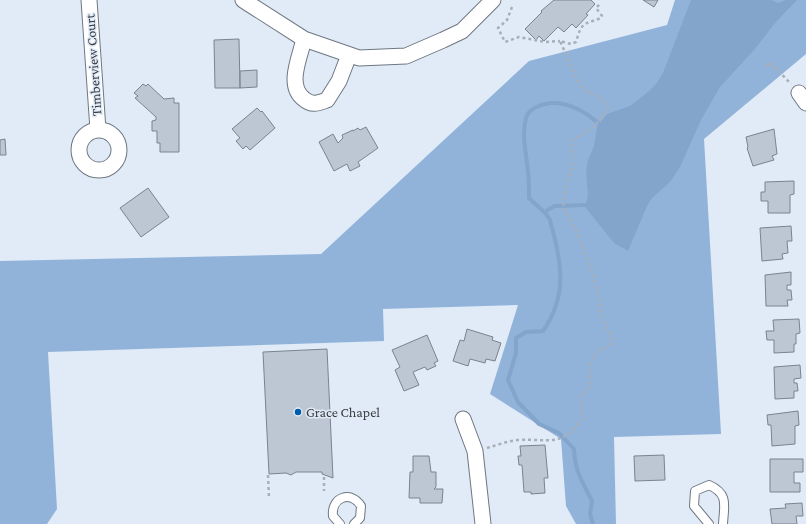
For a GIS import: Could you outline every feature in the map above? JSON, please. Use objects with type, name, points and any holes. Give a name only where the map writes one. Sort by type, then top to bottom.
[{"type":"street","name":"Timberview Court","points":[[89,0],[98,130]]},
{"type":"street","points":[[243,0],[304,39],[359,58],[406,56],[462,31],[493,0]]},
{"type":"street","points":[[304,39],[294,79],[299,96],[306,101],[315,104],[327,100],[339,81],[349,55]]},
{"type":"street","points":[[463,419],[475,451],[483,524]]},
{"type":"lane","points":[[709,524],[694,506],[695,491],[709,485],[719,489],[724,497],[723,524]]},
{"type":"lane","points":[[340,524],[333,516],[334,505],[337,500],[348,497],[354,498],[361,506],[360,518],[354,524]]},
{"type":"path","points":[[512,7],[507,20],[498,28],[505,42],[519,36],[547,42],[560,41],[571,44],[576,42],[580,28],[589,20],[601,18],[602,16],[596,8],[601,3]]},
{"type":"path","points":[[475,451],[517,440],[549,441],[563,439],[583,418],[580,397],[591,386],[591,361],[595,354],[611,344],[612,340],[601,315],[599,298],[592,272],[576,230],[564,209],[563,201],[572,168],[572,140],[594,126],[608,108],[600,97],[584,90],[579,84],[560,41]]},
{"type":"path","points":[[772,64],[780,72]]},
{"type":"path","points":[[268,475],[270,498]]},
{"type":"path","points":[[324,477],[324,491]]},
{"type":"shaded area","points":[[675,0],[806,0],[806,54],[704,139],[721,434],[614,437],[616,524],[576,524],[566,506],[561,439],[490,394],[518,305],[383,309],[384,341],[48,352],[57,509],[47,524],[0,524],[0,261],[321,254],[529,61],[667,25]]},
{"type":"shaded area","points":[[691,0],[771,0],[779,3],[785,0],[797,0],[775,23],[754,50],[720,87],[701,120],[680,167],[670,182],[652,198],[647,206],[628,251],[614,243],[585,207],[588,195],[586,171],[588,160],[594,146],[597,127],[607,114],[630,106],[656,84],[663,73]]},
{"type":"building","points":[[554,0],[591,0],[595,4],[586,14],[588,15],[576,28],[572,24],[564,32],[558,27],[544,41],[539,36],[536,40],[525,29],[542,12],[541,11]]},
{"type":"building","points":[[643,0],[658,0],[654,7]]},
{"type":"building","points":[[239,39],[240,88],[215,88],[214,40]]},
{"type":"building","points":[[257,70],[257,87],[240,88],[240,71]]},
{"type":"building","points":[[143,84],[146,86],[148,84],[164,99],[174,98],[174,103],[179,103],[179,152],[160,152],[160,143],[157,143],[157,131],[152,131],[152,121],[156,120],[156,117],[135,98],[138,96],[134,93]]},
{"type":"building","points":[[257,108],[261,112],[262,111],[275,128],[250,150],[246,146],[243,149],[236,141],[240,138],[232,129]]},
{"type":"building","points":[[366,127],[378,148],[358,162],[360,166],[350,171],[347,164],[334,171],[319,142],[333,134],[338,143],[343,138],[342,135],[358,128],[360,130]]},
{"type":"building","points":[[774,129],[777,154],[772,156],[774,160],[753,166],[747,148],[746,137]]},
{"type":"building","points":[[5,139],[6,155],[0,155],[0,140]]},
{"type":"building","points":[[794,181],[794,194],[790,195],[790,213],[768,213],[768,201],[761,201],[761,192],[765,192],[765,182]]},
{"type":"building","points":[[148,188],[169,217],[141,237],[120,208]]},
{"type":"building","points":[[791,226],[792,241],[787,241],[788,253],[782,254],[783,259],[762,261],[760,228]]},
{"type":"building","points":[[791,272],[791,285],[787,285],[787,290],[791,290],[792,300],[787,300],[788,306],[766,306],[765,275]]},
{"type":"building","points":[[799,319],[800,333],[796,334],[794,352],[774,353],[774,340],[767,340],[766,331],[774,331],[773,320]]},
{"type":"building","points":[[467,329],[493,337],[492,340],[501,343],[495,361],[486,359],[485,363],[470,359],[468,366],[453,361],[460,340],[464,341]]},
{"type":"building","points":[[427,335],[438,361],[434,363],[436,366],[427,370],[425,367],[413,372],[419,385],[404,391],[395,370],[400,367],[392,350]]},
{"type":"building","name":"Grace Chapel","points":[[327,349],[333,478],[322,474],[322,472],[296,472],[291,475],[286,473],[269,474],[263,352]]},
{"type":"building","points":[[800,365],[801,378],[794,379],[794,383],[797,383],[798,391],[794,391],[794,398],[775,399],[774,367]]},
{"type":"building","points":[[798,411],[799,425],[795,426],[795,444],[772,446],[771,425],[768,425],[767,415]]},
{"type":"building","points":[[545,445],[548,478],[544,478],[545,493],[531,494],[531,492],[524,492],[522,465],[519,465],[518,456],[521,456],[520,446]]},
{"type":"building","points":[[664,455],[665,480],[635,481],[634,456]]},
{"type":"building","points":[[413,456],[429,456],[431,472],[436,472],[436,487],[434,489],[443,489],[442,503],[420,503],[420,498],[409,498],[410,472],[413,472]]},
{"type":"building","points":[[770,459],[803,459],[803,472],[794,472],[794,483],[800,483],[800,492],[770,492]]},
{"type":"building","points":[[802,503],[803,516],[796,516],[797,524],[772,524],[770,509],[786,508],[785,504]]},
{"type":"waterway","points":[[593,524],[590,514],[592,501],[577,470],[574,449],[559,433],[539,424],[518,402],[508,380],[516,353],[516,338],[526,332],[543,331],[557,304],[560,290],[559,264],[550,220],[546,214],[529,198],[529,179],[524,139],[527,115],[539,106],[557,103],[577,109],[599,124]]},
{"type":"waterway","points":[[546,214],[547,210],[555,206],[585,205]]},
{"type":"place","name":"Grace Chapel","points":[[298,412]]}]
